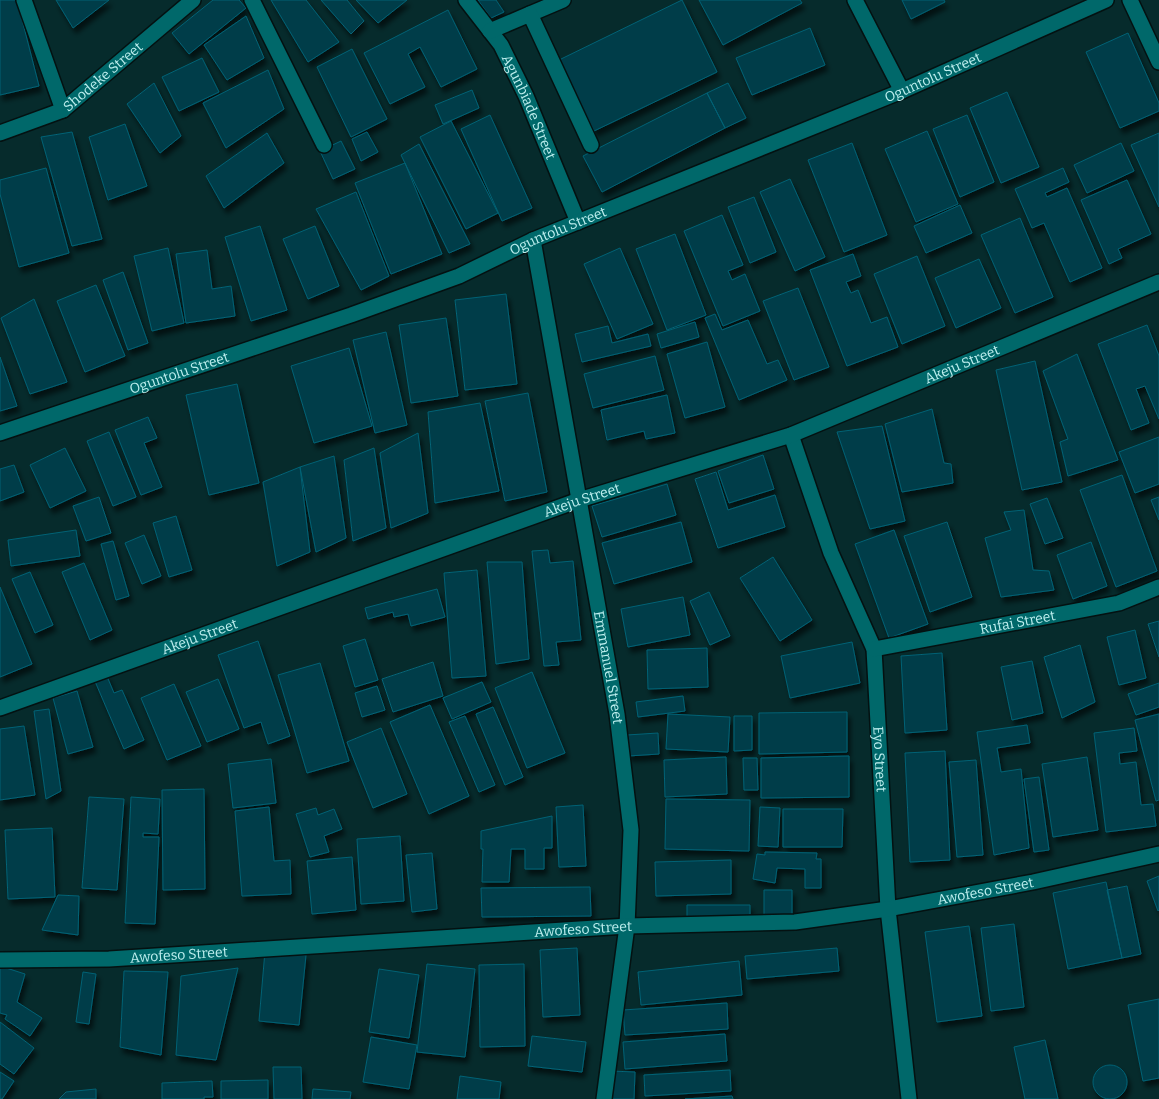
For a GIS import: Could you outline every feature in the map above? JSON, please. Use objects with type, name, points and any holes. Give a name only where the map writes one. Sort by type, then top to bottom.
[{"type":"street","points":[[24,0],[63,110]]},
{"type":"street","name":"Shodeke Street","points":[[0,133],[63,110],[193,0]]},
{"type":"street","points":[[252,0],[324,145]]},
{"type":"street","name":"Agunbiade Street","points":[[466,0],[501,45],[526,96],[578,222]]},
{"type":"street","points":[[490,31],[563,0]]},
{"type":"street","points":[[855,0],[902,91]]},
{"type":"street","name":"Oguntolu Street","points":[[0,433],[369,309],[459,276],[534,240],[902,91],[1106,0]]},
{"type":"street","points":[[1130,0],[1159,62]]},
{"type":"street","points":[[530,14],[590,145]]},
{"type":"street","name":"Emmanuel Street","points":[[534,240],[617,714],[630,830],[627,926],[604,1099]]},
{"type":"street","name":"Akeju Street","points":[[0,708],[579,500],[791,435],[1159,282]]},
{"type":"street","name":"Eyo Street","points":[[791,435],[831,553],[874,649],[888,909],[909,1099]]},
{"type":"street","name":"Rufai Street","points":[[874,649],[1119,603],[1159,588]]},
{"type":"street","name":"Awofeso Street","points":[[0,960],[109,959],[627,926],[795,922],[888,909],[1033,882],[1159,854]]},
{"type":"building","points":[[0,0],[17,0],[39,86],[0,95]]},
{"type":"building","points":[[56,0],[109,0],[73,28]]},
{"type":"building","points":[[213,0],[239,0],[246,8],[189,54],[172,33]]},
{"type":"building","points":[[271,0],[306,0],[339,42],[308,62]]},
{"type":"building","points":[[321,0],[347,0],[364,21],[351,34]]},
{"type":"building","points":[[356,0],[407,0],[378,23]]},
{"type":"building","points":[[478,0],[496,0],[504,12],[491,18]]},
{"type":"building","points":[[682,0],[717,72],[594,131],[559,60]]},
{"type":"building","points":[[699,0],[800,0],[802,3],[723,45]]},
{"type":"building","points":[[902,0],[944,0],[945,2],[911,19]]},
{"type":"building","points":[[448,10],[477,69],[441,87],[420,47],[408,54],[425,87],[390,104],[364,53]]},
{"type":"building","points":[[246,16],[264,58],[227,80],[204,45]]},
{"type":"building","points":[[810,28],[825,65],[752,95],[736,58]]},
{"type":"building","points":[[1128,33],[1159,103],[1159,111],[1120,128],[1086,52]]},
{"type":"building","points":[[352,49],[387,119],[351,137],[317,67]]},
{"type":"building","points":[[202,58],[219,92],[179,111],[162,77]]},
{"type":"building","points":[[268,70],[284,109],[226,148],[203,103]]},
{"type":"building","points":[[154,83],[181,136],[160,153],[127,104]]},
{"type":"building","points":[[728,83],[746,118],[725,128],[707,93]]},
{"type":"building","points":[[472,90],[479,108],[443,124],[435,105]]},
{"type":"building","points":[[1007,92],[1039,167],[1001,183],[970,108]]},
{"type":"building","points":[[707,93],[725,128],[602,192],[583,156]]},
{"type":"building","points":[[490,115],[532,208],[502,221],[461,129]]},
{"type":"building","points":[[967,115],[994,182],[960,197],[933,129]]},
{"type":"building","points":[[451,121],[498,213],[466,229],[420,137]]},
{"type":"building","points":[[125,124],[147,186],[108,200],[89,137]]},
{"type":"building","points":[[927,131],[958,204],[916,222],[885,149]]},
{"type":"building","points":[[72,132],[102,239],[72,246],[41,137]]},
{"type":"building","points":[[367,132],[378,152],[361,161],[352,139]]},
{"type":"building","points":[[267,133],[284,163],[224,208],[206,176]]},
{"type":"building","points":[[1159,133],[1159,207],[1131,145]]},
{"type":"building","points":[[341,141],[355,169],[333,179],[320,151]]},
{"type":"building","points":[[852,143],[887,235],[844,252],[808,160]]},
{"type":"building","points":[[1121,143],[1134,171],[1087,193],[1074,165]]},
{"type":"building","points":[[419,144],[470,244],[449,253],[401,155]]},
{"type":"building","points":[[405,163],[442,254],[391,274],[355,183]]},
{"type":"building","points":[[46,168],[69,253],[19,267],[0,194],[0,180]]},
{"type":"building","points":[[1063,168],[1069,182],[1045,193],[1047,197],[1067,188],[1102,268],[1070,282],[1044,223],[1032,228],[1015,189]]},
{"type":"building","points":[[790,179],[825,257],[795,271],[760,192]]},
{"type":"building","points":[[1127,180],[1151,234],[1118,249],[1122,258],[1109,264],[1081,200]]},
{"type":"building","points":[[356,192],[389,276],[361,290],[316,209]]},
{"type":"building","points":[[754,197],[776,252],[750,263],[728,207]]},
{"type":"building","points":[[960,205],[972,233],[926,253],[914,226]]},
{"type":"building","points":[[722,215],[743,265],[728,271],[732,280],[745,274],[760,311],[723,326],[684,231]]},
{"type":"building","points":[[1020,218],[1053,297],[1015,313],[981,235]]},
{"type":"building","points":[[260,226],[287,310],[251,321],[225,237]]},
{"type":"building","points":[[315,226],[339,286],[308,299],[283,239]]},
{"type":"building","points":[[675,234],[706,315],[667,330],[636,249]]},
{"type":"building","points":[[168,248],[184,323],[152,331],[134,256]]},
{"type":"building","points":[[620,248],[653,324],[617,339],[584,264]]},
{"type":"building","points":[[207,250],[212,289],[231,286],[235,316],[186,323],[176,254]]},
{"type":"building","points":[[853,254],[861,276],[846,282],[851,293],[858,290],[871,323],[887,317],[898,347],[847,366],[810,270]]},
{"type":"building","points":[[917,256],[945,326],[902,344],[874,274]]},
{"type":"building","points":[[979,259],[1001,308],[956,328],[935,278]]},
{"type":"building","points":[[123,272],[148,343],[128,350],[103,280]]},
{"type":"building","points":[[96,285],[125,356],[85,372],[57,301]]},
{"type":"building","points":[[798,288],[829,367],[794,380],[763,301]]},
{"type":"building","points":[[506,294],[517,384],[465,390],[455,300]]},
{"type":"building","points":[[34,299],[67,382],[30,394],[1,318]]},
{"type":"building","points":[[715,314],[722,330],[748,320],[767,364],[778,360],[787,380],[739,400],[705,318]]},
{"type":"building","points":[[446,318],[458,396],[411,403],[399,325]]},
{"type":"building","points":[[695,322],[699,337],[661,348],[657,334]]},
{"type":"building","points":[[1147,325],[1159,356],[1159,419],[1145,386],[1136,389],[1149,423],[1131,430],[1098,344]]},
{"type":"building","points":[[608,326],[612,343],[648,334],[651,346],[582,362],[575,334]]},
{"type":"building","points":[[386,332],[407,425],[375,433],[353,340]]},
{"type":"building","points":[[707,342],[725,407],[685,418],[667,354]]},
{"type":"building","points":[[349,348],[372,426],[314,443],[291,366]]},
{"type":"building","points":[[1077,354],[1118,460],[1068,476],[1060,442],[1068,439],[1043,371]]},
{"type":"building","points":[[655,356],[664,390],[593,408],[584,374]]},
{"type":"building","points":[[0,357],[17,406],[0,411]]},
{"type":"building","points":[[1035,361],[1062,482],[1022,490],[996,370]]},
{"type":"building","points":[[237,384],[259,483],[209,495],[186,395]]},
{"type":"building","points":[[528,393],[547,492],[505,501],[485,401]]},
{"type":"building","points":[[667,395],[675,433],[646,439],[644,431],[607,440],[601,410]]},
{"type":"building","points":[[480,403],[499,491],[435,503],[428,412]]},
{"type":"building","points":[[932,409],[944,463],[951,464],[953,483],[902,492],[885,424]]},
{"type":"building","points":[[148,417],[157,438],[144,443],[162,487],[141,495],[115,430]]},
{"type":"building","points":[[882,426],[905,521],[870,529],[837,432]]},
{"type":"building","points":[[109,432],[136,497],[113,506],[87,441]]},
{"type":"building","points":[[418,433],[428,513],[391,528],[380,453]]},
{"type":"building","points":[[1159,437],[1159,484],[1135,493],[1119,452]]},
{"type":"building","points":[[65,448],[86,491],[50,508],[30,465]]},
{"type":"building","points":[[374,448],[386,528],[353,541],[344,460]]},
{"type":"building","points":[[763,455],[774,489],[729,503],[718,471]]},
{"type":"building","points":[[334,456],[346,538],[316,552],[300,467]]},
{"type":"building","points":[[14,465],[24,492],[0,501],[0,469]]},
{"type":"building","points":[[300,467],[310,552],[277,566],[263,482]]},
{"type":"building","points":[[716,472],[728,510],[775,495],[785,527],[718,548],[695,479]]},
{"type":"building","points":[[1122,475],[1157,571],[1116,587],[1080,490]]},
{"type":"building","points":[[667,484],[676,515],[602,537],[592,506]]},
{"type":"building","points":[[99,497],[111,533],[86,541],[73,506]]},
{"type":"building","points":[[1159,497],[1159,520],[1151,500]]},
{"type":"building","points":[[1047,498],[1063,538],[1045,544],[1030,504]]},
{"type":"building","points":[[1024,510],[1033,570],[1049,571],[1054,590],[1001,597],[985,538],[1011,530],[1004,512]]},
{"type":"building","points":[[176,516],[192,570],[169,577],[153,523]]},
{"type":"building","points":[[681,522],[692,562],[614,584],[602,543]]},
{"type":"building","points":[[947,522],[972,597],[930,612],[904,536]]},
{"type":"building","points":[[76,530],[80,556],[11,566],[8,540]]},
{"type":"building","points":[[894,530],[928,624],[889,638],[855,544]]},
{"type":"building","points":[[144,535],[161,576],[142,584],[125,543]]},
{"type":"building","points":[[113,541],[129,596],[116,600],[101,544]]},
{"type":"building","points":[[1091,542],[1107,586],[1073,599],[1057,555]]},
{"type":"building","points":[[548,550],[550,563],[573,561],[581,640],[556,642],[559,665],[544,666],[532,551]]},
{"type":"building","points":[[773,557],[812,620],[780,641],[740,578]]},
{"type":"building","points":[[487,562],[522,562],[529,659],[496,664]]},
{"type":"building","points":[[84,563],[112,630],[90,640],[62,572]]},
{"type":"building","points":[[477,570],[486,676],[452,678],[444,573]]},
{"type":"building","points":[[30,572],[53,625],[35,633],[12,579]]},
{"type":"building","points":[[0,587],[32,664],[0,677]]},
{"type":"building","points":[[437,589],[445,617],[411,626],[408,614],[394,617],[393,612],[368,619],[365,608]]},
{"type":"building","points":[[709,592],[730,636],[710,645],[690,601]]},
{"type":"building","points":[[683,597],[690,635],[628,647],[621,609]]},
{"type":"building","points":[[1159,621],[1159,657],[1148,624]]},
{"type":"building","points":[[1135,630],[1146,678],[1119,685],[1107,637]]},
{"type":"building","points":[[365,639],[378,680],[355,687],[343,646]]},
{"type":"building","points":[[258,641],[290,736],[268,744],[261,722],[244,728],[218,655]]},
{"type":"building","points":[[852,642],[860,683],[790,698],[781,656]]},
{"type":"building","points":[[1080,645],[1095,702],[1062,718],[1044,657]]},
{"type":"building","points":[[707,648],[708,687],[648,689],[647,650]]},
{"type":"building","points":[[942,653],[947,730],[905,733],[901,656]]},
{"type":"building","points":[[1032,661],[1043,713],[1012,720],[1001,667]]},
{"type":"building","points":[[433,662],[443,696],[393,712],[382,679]]},
{"type":"building","points":[[320,663],[349,761],[307,773],[278,675]]},
{"type":"building","points":[[532,672],[565,753],[527,768],[495,688]]},
{"type":"building","points":[[106,674],[114,693],[122,690],[144,740],[124,749],[94,679]]},
{"type":"building","points":[[218,679],[239,729],[207,742],[186,692]]},
{"type":"building","points":[[482,682],[491,702],[452,719],[443,698]]},
{"type":"building","points":[[1159,683],[1159,707],[1136,715],[1128,694]]},
{"type":"building","points":[[174,684],[201,746],[167,760],[141,698]]},
{"type":"building","points":[[377,686],[385,710],[362,717],[355,693]]},
{"type":"building","points":[[77,691],[93,747],[68,754],[53,698]]},
{"type":"building","points":[[683,696],[685,711],[638,717],[636,702]]},
{"type":"building","points":[[430,705],[469,796],[429,814],[390,722]]},
{"type":"building","points":[[493,707],[523,777],[505,785],[476,714]]},
{"type":"building","points":[[49,709],[61,791],[46,799],[34,711]]},
{"type":"building","points":[[847,712],[847,752],[759,754],[759,713]]},
{"type":"building","points":[[668,714],[730,717],[728,752],[666,749]]},
{"type":"building","points":[[1159,714],[1159,800],[1156,801],[1135,720]]},
{"type":"building","points":[[465,716],[495,785],[479,792],[449,722]]},
{"type":"building","points":[[734,716],[752,716],[752,750],[734,751]]},
{"type":"building","points":[[1027,725],[1030,743],[997,748],[1001,772],[1021,769],[1029,848],[994,855],[977,732]]},
{"type":"building","points":[[24,726],[35,795],[0,800],[0,729]]},
{"type":"building","points":[[381,728],[407,794],[373,808],[347,742]]},
{"type":"building","points":[[1134,728],[1137,751],[1119,753],[1120,764],[1136,762],[1141,805],[1153,804],[1156,826],[1106,832],[1094,733]]},
{"type":"building","points":[[658,733],[659,754],[628,756],[627,735]]},
{"type":"building","points":[[945,751],[950,860],[910,862],[905,753]]},
{"type":"building","points":[[849,756],[849,797],[761,798],[761,758]]},
{"type":"building","points":[[726,757],[727,794],[665,797],[664,760]]},
{"type":"building","points":[[1087,757],[1098,830],[1053,837],[1042,764]]},
{"type":"building","points":[[743,758],[757,758],[758,790],[744,790]]},
{"type":"building","points":[[271,759],[276,803],[233,808],[228,764]]},
{"type":"building","points":[[976,760],[983,855],[957,857],[949,762]]},
{"type":"building","points":[[1039,777],[1049,850],[1034,852],[1024,779]]},
{"type":"building","points":[[204,789],[205,889],[163,890],[162,790]]},
{"type":"building","points":[[89,797],[124,799],[117,890],[82,888]]},
{"type":"building","points":[[131,797],[160,799],[158,834],[143,833],[143,837],[159,837],[155,924],[125,923]]},
{"type":"building","points":[[666,799],[750,800],[749,851],[665,849]]},
{"type":"building","points":[[583,805],[586,866],[559,867],[556,807]]},
{"type":"building","points":[[269,807],[274,861],[290,860],[291,894],[242,896],[235,811]]},
{"type":"building","points":[[760,807],[780,808],[778,847],[758,846]]},
{"type":"building","points":[[316,808],[318,815],[334,809],[342,829],[324,836],[329,852],[310,857],[296,814]]},
{"type":"building","points":[[783,809],[843,809],[842,847],[783,847]]},
{"type":"building","points":[[552,816],[552,848],[544,848],[544,869],[525,869],[525,849],[511,849],[509,882],[482,882],[483,849],[481,849],[481,831]]},
{"type":"building","points":[[52,828],[55,897],[8,899],[5,830]]},
{"type":"building","points":[[400,836],[404,901],[361,904],[357,839]]},
{"type":"building","points":[[765,852],[817,853],[816,859],[821,859],[821,888],[805,888],[805,869],[777,868],[775,883],[753,879],[757,854],[765,855]]},
{"type":"building","points":[[432,853],[437,909],[412,912],[406,855]]},
{"type":"building","points":[[352,857],[356,910],[312,914],[307,861]]},
{"type":"building","points":[[731,860],[731,894],[656,896],[655,862]]},
{"type":"building","points":[[1159,876],[1159,910],[1158,911],[1147,881]]},
{"type":"building","points":[[1106,882],[1122,958],[1068,969],[1053,893]]},
{"type":"building","points":[[1127,886],[1141,954],[1122,958],[1107,890]]},
{"type":"building","points":[[590,887],[591,916],[482,917],[481,888]]},
{"type":"building","points":[[764,890],[792,890],[792,915],[764,915]]},
{"type":"building","points":[[58,895],[79,896],[78,935],[42,930]]},
{"type":"building","points":[[687,905],[750,905],[750,919],[687,919]]},
{"type":"building","points":[[1014,924],[1024,1007],[991,1011],[981,928]]},
{"type":"building","points":[[969,926],[982,1016],[937,1022],[925,932]]},
{"type":"building","points":[[577,948],[580,1015],[543,1017],[540,950]]},
{"type":"building","points":[[837,948],[839,971],[747,979],[745,956]]},
{"type":"building","points":[[265,951],[306,955],[299,1025],[259,1021]]},
{"type":"building","points":[[739,961],[742,995],[641,1005],[638,972]]},
{"type":"building","points":[[427,964],[475,969],[465,1057],[417,1052]]},
{"type":"building","points":[[524,964],[525,1046],[480,1047],[479,965]]},
{"type":"building","points":[[0,966],[25,974],[17,1002],[42,1018],[30,1036],[5,1019],[7,1015],[0,1013]]},
{"type":"building","points":[[238,968],[216,1060],[176,1055],[181,976]]},
{"type":"building","points":[[379,969],[419,975],[409,1038],[369,1032]]},
{"type":"building","points":[[124,971],[168,972],[161,1055],[120,1047]]},
{"type":"building","points":[[83,972],[96,974],[89,1024],[76,1022]]},
{"type":"building","points":[[1159,999],[1159,1078],[1143,1081],[1128,1005]]},
{"type":"building","points":[[727,1003],[728,1029],[625,1035],[623,1010]]},
{"type":"building","points":[[0,1022],[34,1048],[14,1074],[0,1064]]},
{"type":"building","points":[[725,1034],[727,1061],[625,1069],[623,1042]]},
{"type":"building","points":[[532,1036],[586,1042],[582,1072],[528,1066]]},
{"type":"building","points":[[371,1037],[417,1045],[409,1089],[363,1082]]},
{"type":"building","points":[[1045,1040],[1058,1099],[1025,1099],[1014,1047]]},
{"type":"building","points":[[1110,1065],[1117,1066],[1122,1070],[1126,1075],[1126,1089],[1122,1094],[1117,1098],[1110,1099],[1103,1098],[1098,1094],[1094,1089],[1093,1082],[1094,1075],[1098,1070],[1103,1066]]},
{"type":"building","points":[[273,1067],[301,1067],[302,1099],[274,1099]]},
{"type":"building","points":[[730,1070],[731,1091],[645,1096],[644,1075]]},
{"type":"building","points":[[610,1071],[635,1072],[634,1099],[609,1099]]},
{"type":"building","points":[[0,1072],[14,1081],[2,1099],[0,1099]]},
{"type":"building","points":[[460,1076],[501,1082],[499,1099],[457,1099]]},
{"type":"building","points":[[268,1080],[268,1099],[221,1099],[221,1081]]},
{"type":"building","points":[[212,1081],[213,1097],[204,1097],[204,1099],[162,1099],[162,1083]]},
{"type":"building","points":[[96,1089],[96,1099],[59,1099],[66,1092]]},
{"type":"building","points":[[313,1089],[351,1092],[350,1099],[312,1099]]},
{"type":"building","points":[[732,1096],[733,1099],[685,1099]]}]
